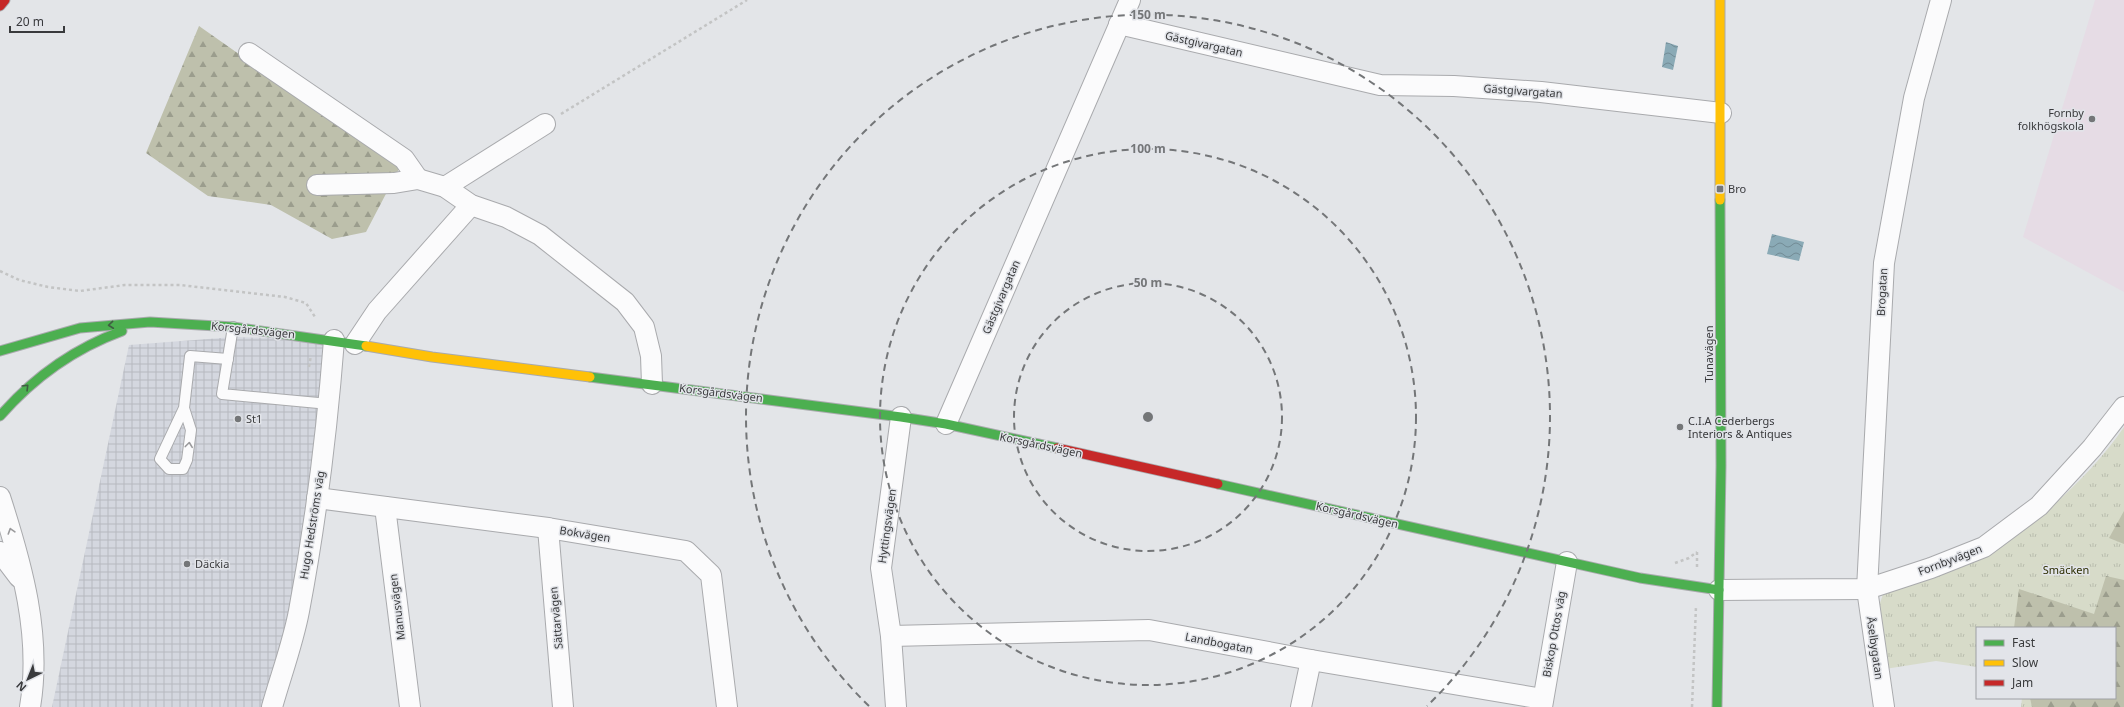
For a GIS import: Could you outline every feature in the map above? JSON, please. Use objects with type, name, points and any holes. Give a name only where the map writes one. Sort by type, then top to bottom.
[{"type":"main road","points":[[0,6],[5,0]]},
{"type":"main road","name":"Tunavägen","points":[[1717,707],[1721,466],[1720,0]]},
{"type":"main road","name":"Korsgårdsvägen","points":[[0,351],[80,328],[150,322],[233,327],[334,340],[432,357],[901,417],[946,424],[1640,578],[1719,590]]},
{"type":"main road","name":"Korsgårdsvägen","points":[[0,416],[29,384],[50,366],[84,346],[150,322]]},
{"type":"street","points":[[1120,24],[1130,0]]},
{"type":"street","name":"Brogatan","points":[[1867,589],[1884,263],[1914,98],[1941,0]]},
{"type":"street","name":"Gästgivargatan","points":[[946,424],[1120,24],[1380,85],[1454,86],[1541,92],[1721,113]]},
{"type":"street","points":[[249,53],[404,159],[418,179]]},
{"type":"street","points":[[445,187],[545,124]]},
{"type":"street","points":[[317,185],[394,184],[418,179],[445,187],[471,205],[506,217],[540,235],[625,302],[644,327],[651,356],[652,384]]},
{"type":"street","points":[[354,344],[377,311],[471,205]]},
{"type":"street","name":"Hugo Hedströms väg","points":[[272,707],[299,612],[317,498],[329,404],[334,340]]},
{"type":"street","name":"Fornbyvägen","points":[[1719,590],[1867,589],[1931,568],[1984,547],[2039,506],[2092,448],[2124,407]]},
{"type":"street","name":"Hyttingsvägen","points":[[896,707],[891,636],[881,568],[901,417]]},
{"type":"street","points":[[0,497],[12,536],[33,623],[34,657],[30,707]]},
{"type":"street","name":"Bokvägen","points":[[317,498],[548,528],[686,551],[711,575],[727,707]]},
{"type":"street","name":"Manusvägen","points":[[385,507],[410,707]]},
{"type":"street","name":"Sättarvägen","points":[[548,528],[564,707]]},
{"type":"street","points":[[0,552],[23,582]]},
{"type":"street","name":"Biskop Ottos väg","points":[[1542,703],[1567,562]]},
{"type":"street","name":"Åselbygatan","points":[[1867,589],[1884,707]]},
{"type":"street","name":"Landbogatan","points":[[891,636],[1149,630],[1542,703]]},
{"type":"street","points":[[1301,707],[1311,660]]},
{"type":"lane","points":[[233,327],[222,394],[329,404]]},
{"type":"lane","points":[[184,408],[191,430],[187,460],[183,469],[168,468],[160,459],[184,408],[190,356],[228,358]]},
{"type":"path","points":[[545,124],[747,0]]},
{"type":"path","points":[[0,271],[19,280],[48,288],[80,290],[125,285],[180,285],[285,297],[306,303],[316,316],[309,367]]},
{"type":"shaded area","name":"Fornby folkhögskola","points":[[2095,0],[2124,0],[2124,292],[2023,237]]},
{"type":"shaded area","points":[[234,337],[334,340],[329,404],[272,707],[52,707],[129,345]]},
{"type":"green space","points":[[199,26],[400,167],[366,232],[332,239],[271,205],[208,196],[146,153]]},
{"type":"green space","name":"Smäcken","points":[[2124,427],[2124,707],[2021,707],[2022,699],[2116,699],[2116,627],[1976,627],[1976,667],[1936,661],[1885,669],[1879,606],[1883,594],[1960,568],[2005,543],[2051,508],[2110,447]]},
{"type":"green space","points":[[2124,511],[2124,544],[2109,538]]},
{"type":"green space","points":[[2106,576],[2124,580],[2124,707],[2032,707],[2030,699],[2116,699],[2116,627],[2014,627],[2019,589],[2094,614]]},
{"type":"water","points":[[1666,42],[1678,46],[1673,70],[1662,67]]},
{"type":"water","points":[[1772,234],[1804,242],[1799,261],[1767,254]]},
{"type":"traffic: fast","points":[[1717,707],[1721,466],[1720,200]]},
{"type":"traffic: fast","points":[[0,351],[80,328],[150,322],[233,327],[366,346]]},
{"type":"traffic: fast","points":[[0,416],[27,389],[55,366],[87,346],[122,331]]},
{"type":"traffic: fast","points":[[590,377],[901,417],[946,424],[1057,448]]},
{"type":"traffic: fast","points":[[1218,484],[1640,578],[1719,590]]},
{"type":"traffic: slow","points":[[1720,0],[1720,200]]},
{"type":"traffic: slow","points":[[366,346],[432,357],[590,377]]},
{"type":"traffic: jam","points":[[0,6],[5,0]]},
{"type":"traffic: jam","points":[[1057,448],[1218,484]]},
{"type":"place","name":"Fornby folkhögskola","points":[[2092,119]]},
{"type":"place","name":"Bro","points":[[1720,189]]},
{"type":"place","name":"St1","points":[[238,419]]},
{"type":"place","name":"C.I.A Cederbergs Interiors & Antiques","points":[[1680,427]]},
{"type":"place","name":"Däckia","points":[[187,564]]}]
